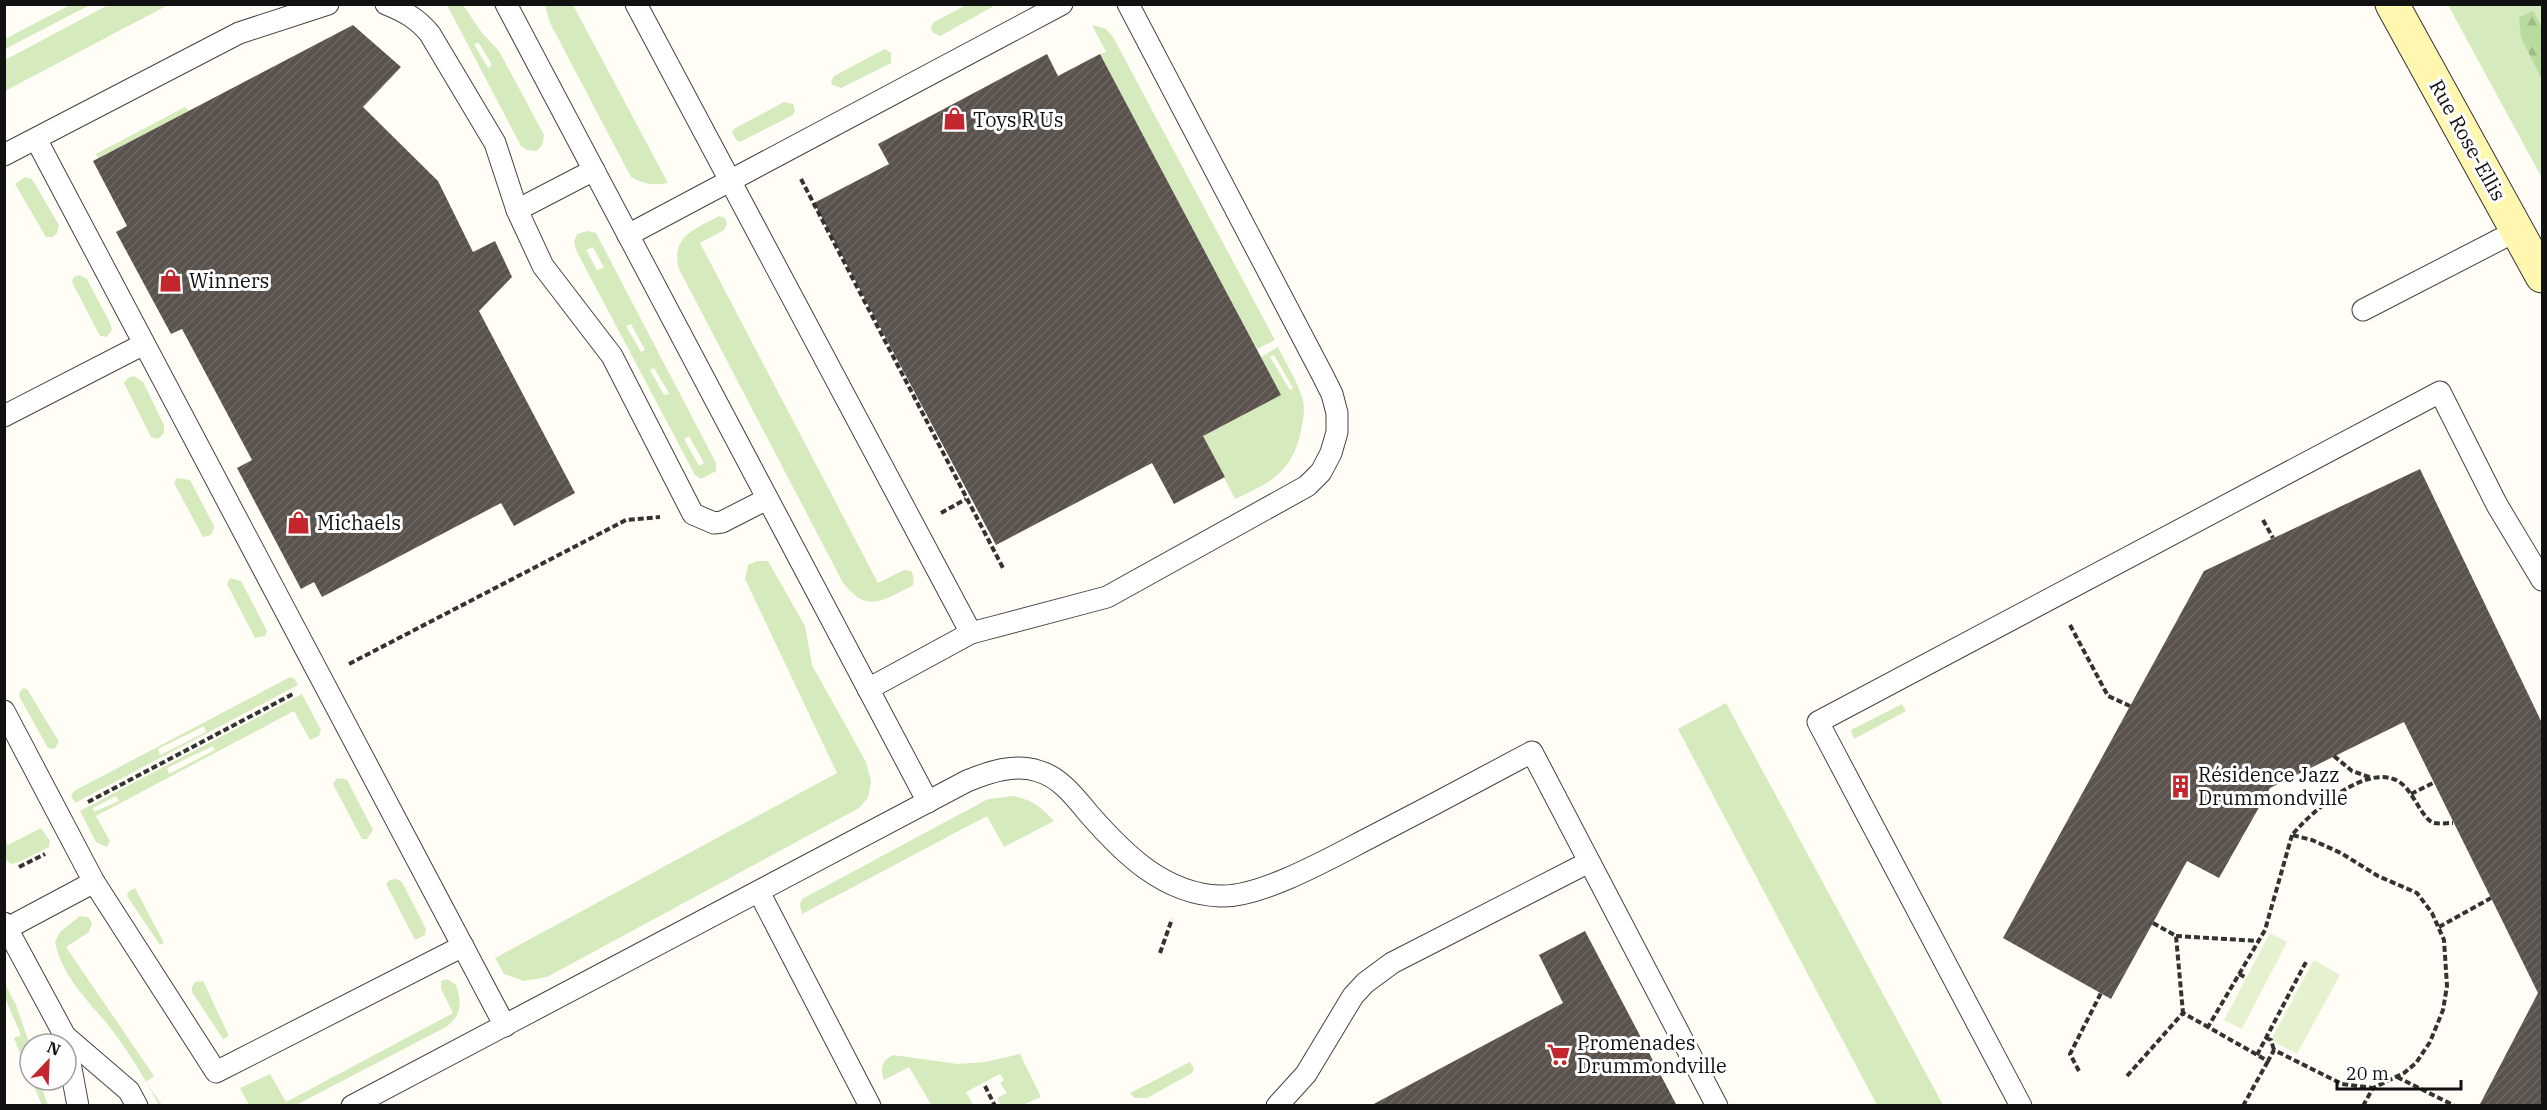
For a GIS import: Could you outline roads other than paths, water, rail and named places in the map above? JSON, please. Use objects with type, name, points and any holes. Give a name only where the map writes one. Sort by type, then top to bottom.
[{"type":"street","name":"Rue Rose-Ellis","points":[[2392,4],[2542,276]]},
{"type":"lane","points":[[4,155],[239,33],[327,4]]},
{"type":"lane","points":[[386,4],[420,22],[430,34],[495,143],[517,210],[543,267],[612,356],[693,514],[714,523],[722,522],[767,499]]},
{"type":"lane","points":[[506,4],[928,802]]},
{"type":"lane","points":[[636,4],[971,633]]},
{"type":"lane","points":[[628,235],[1024,13],[1062,4]]},
{"type":"lane","points":[[867,688],[971,633],[1107,597],[1293,496],[1321,472],[1331,453],[1337,432],[1337,413],[1332,394],[1128,4]]},
{"type":"lane","points":[[36,139],[505,1026]]},
{"type":"lane","points":[[517,210],[594,170]]},
{"type":"lane","points":[[2363,310],[2518,230]]},
{"type":"lane","points":[[4,416],[144,344]]},
{"type":"lane","points":[[2020,1106],[1818,722],[2440,392],[2498,505],[2542,580]]},
{"type":"lane","points":[[4,711],[94,882],[216,1072],[463,946]]},
{"type":"lane","points":[[352,1106],[967,781],[996,771],[1020,768],[1038,770],[1063,785],[1119,847],[1140,865],[1182,890],[1222,896],[1251,890],[1335,858],[1532,752],[1718,1106]]},
{"type":"lane","points":[[1277,1106],[1306,1074],[1353,996],[1365,983],[1392,963],[1589,861]]},
{"type":"lane","points":[[63,1032],[6,927],[94,882]]},
{"type":"lane","points":[[759,892],[870,1106]]},
{"type":"lane","points":[[78,1047],[129,1091],[137,1106]]},
{"type":"place","name":"Toys R Us","points":[[955,119]]},
{"type":"place","name":"Winners","points":[[171,280]]},
{"type":"place","name":"Michaels","points":[[299,522]]},
{"type":"place","name":"Résidence Jazz Drummondville","points":[[2180,786]]},
{"type":"place","name":"Promenades Drummondville","points":[[1559,1054]]}]
